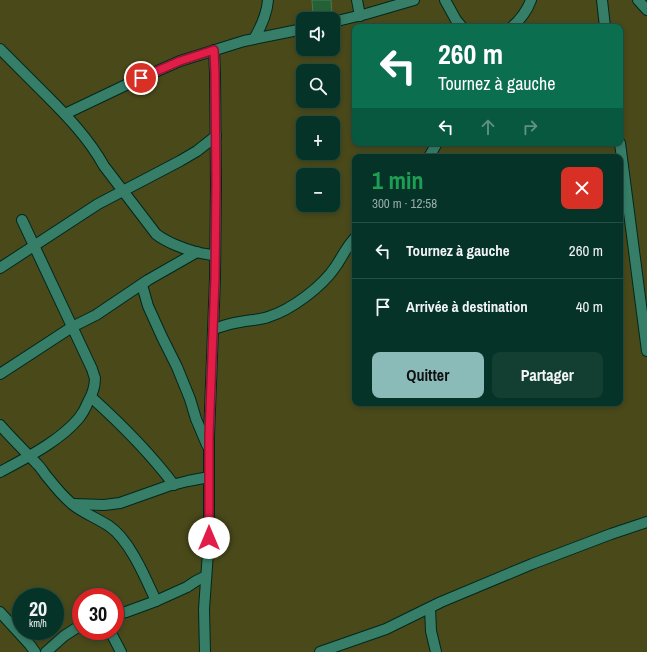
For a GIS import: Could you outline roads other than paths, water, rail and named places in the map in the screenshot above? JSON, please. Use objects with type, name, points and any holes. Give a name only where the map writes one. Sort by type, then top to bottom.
[{"type":"street","points":[[254,39],[262,23],[268,6],[268,0]]},
{"type":"street","points":[[357,0],[360,16]]},
{"type":"street","points":[[340,20],[414,0]]},
{"type":"street","points":[[445,0],[459,24]]},
{"type":"street","points":[[515,24],[528,8],[531,0]]},
{"type":"street","points":[[602,0],[605,24]]},
{"type":"street","points":[[638,0],[647,10]]},
{"type":"street","points":[[65,114],[180,61],[244,41],[296,30]]},
{"type":"street","points":[[0,49],[65,114],[89,143],[122,191],[156,234],[183,248],[215,256]]},
{"type":"street","points":[[204,652],[204,609],[209,538],[209,449],[214,329],[216,136],[214,50]]},
{"type":"street","points":[[0,268],[92,208],[180,161],[197,151],[216,136]]},
{"type":"street","points":[[623,166],[647,351]]},
{"type":"street","points":[[0,472],[44,447],[71,426],[80,417],[91,397],[95,378],[22,220]]},
{"type":"street","points":[[214,329],[226,324],[268,317],[296,303],[315,289],[329,275],[352,242]]},
{"type":"street","points":[[0,374],[72,327],[96,315],[166,269],[197,252]]},
{"type":"street","points":[[142,285],[148,306],[177,367],[190,399],[196,420],[209,449]]},
{"type":"street","points":[[91,397],[162,469],[174,485]]},
{"type":"street","points":[[0,425],[39,466],[59,491],[73,504],[110,527],[118,534],[133,555],[156,601]]},
{"type":"street","points":[[73,504],[104,505],[120,502],[188,481],[209,478]]},
{"type":"street","points":[[320,652],[386,629],[430,608],[532,564],[647,522]]},
{"type":"street","points":[[124,612],[156,601],[206,576]]},
{"type":"street","points":[[430,608],[430,631],[436,652]]},
{"type":"street","points":[[0,612],[35,652]]},
{"type":"street","points":[[46,652],[72,631]]},
{"type":"street","points":[[115,640],[121,652]]}]
